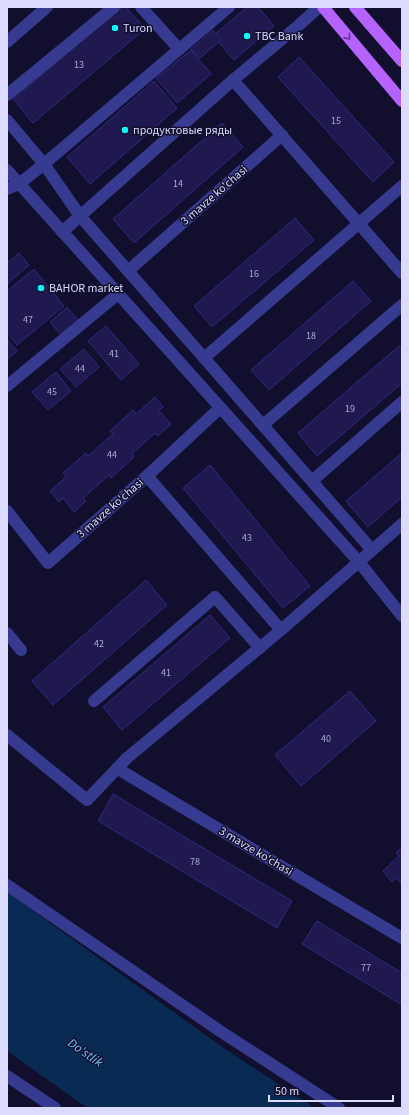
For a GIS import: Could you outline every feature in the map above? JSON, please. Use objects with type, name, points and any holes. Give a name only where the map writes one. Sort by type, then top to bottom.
[{"type":"main road","points":[[323,7],[402,101]]},
{"type":"main road","points":[[355,7],[402,61]]},
{"type":"street","points":[[7,42],[47,7]]},
{"type":"street","points":[[7,95],[114,7]]},
{"type":"street","points":[[141,7],[179,49]]},
{"type":"street","points":[[7,189],[19,184],[44,164],[229,7]]},
{"type":"street","points":[[62,232],[233,80],[319,7]]},
{"type":"street","points":[[233,80],[402,273]]},
{"type":"street","points":[[7,120],[44,164],[80,216],[372,550]]},
{"type":"street","name":"3 mavze ko'chasi","points":[[128,271],[282,136]]},
{"type":"street","points":[[7,170],[359,562],[402,616]]},
{"type":"street","points":[[204,358],[402,186]]},
{"type":"street","points":[[7,386],[118,294]]},
{"type":"street","points":[[263,425],[402,305]]},
{"type":"street","points":[[312,481],[402,402]]},
{"type":"street","name":"3 mavze ko'chasi","points":[[7,511],[48,563],[148,476],[220,408]]},
{"type":"street","points":[[148,476],[281,630]]},
{"type":"street","points":[[7,735],[88,800],[117,768],[260,648],[402,524]]},
{"type":"street","points":[[94,701],[215,597],[260,648]]},
{"type":"street","points":[[7,633],[21,650]]},
{"type":"street","name":"3 mavze ko'chasi","points":[[117,768],[135,780],[400,933]]},
{"type":"street","points":[[7,885],[220,1031],[339,1108]]},
{"type":"street","points":[[7,1076],[55,1108]]},
{"type":"water","name":"Do'stlik","points":[[7,892],[225,1049],[315,1108],[87,1108],[7,1051]]},
{"type":"building","points":[[122,7],[126,7],[145,29],[33,123],[13,99]]},
{"type":"building","points":[[247,7],[258,7],[274,26],[234,60],[213,36]]},
{"type":"building","points":[[213,30],[221,40],[200,58],[191,49]]},
{"type":"building","points":[[191,50],[211,74],[177,103],[156,78]]},
{"type":"building","points":[[299,57],[394,162],[373,182],[278,77]]},
{"type":"building","points":[[154,81],[177,108],[90,184],[67,157]]},
{"type":"building","points":[[222,123],[243,147],[134,243],[113,219]]},
{"type":"building","points":[[295,218],[314,240],[212,327],[194,306]]},
{"type":"building","points":[[19,253],[29,265],[7,284],[7,263]]},
{"type":"building","points":[[34,269],[64,306],[17,345],[7,333],[7,291]]},
{"type":"building","points":[[353,281],[371,301],[269,390],[251,370]]},
{"type":"building","points":[[67,307],[78,320],[61,335],[50,322]]},
{"type":"building","points":[[106,326],[139,364],[121,380],[88,341]]},
{"type":"building","points":[[7,339],[17,351],[7,360]]},
{"type":"building","points":[[399,346],[402,349],[402,383],[317,456],[298,433]]},
{"type":"building","points":[[84,349],[99,367],[76,387],[60,369]]},
{"type":"building","points":[[56,372],[71,391],[48,410],[32,392]]},
{"type":"building","points":[[155,397],[163,407],[159,411],[171,424],[158,436],[155,433],[132,454],[134,457],[111,478],[109,475],[83,498],[86,501],[74,512],[63,498],[59,502],[50,491],[66,477],[63,473],[86,453],[88,456],[113,434],[110,431],[133,410],[136,414]]},
{"type":"building","points":[[402,453],[402,497],[368,527],[346,501]]},
{"type":"building","points":[[210,465],[310,586],[283,608],[183,488]]},
{"type":"building","points":[[146,580],[167,605],[53,705],[32,681]]},
{"type":"building","points":[[210,615],[230,638],[122,730],[103,707]]},
{"type":"building","points":[[350,691],[376,721],[301,786],[275,755]]},
{"type":"building","points":[[113,794],[292,901],[277,928],[98,821]]},
{"type":"building","points":[[402,847],[402,885],[396,878],[392,882],[383,871],[399,856],[396,853]]},
{"type":"building","points":[[317,921],[402,973],[402,1005],[302,944]]},
{"type":"place","name":"Turon","points":[[115,28]]},
{"type":"place","name":"TBC Bank","points":[[247,36]]},
{"type":"place","name":"продуктовые ряды","points":[[125,130]]},
{"type":"place","name":"BAHOR market","points":[[41,288]]}]
